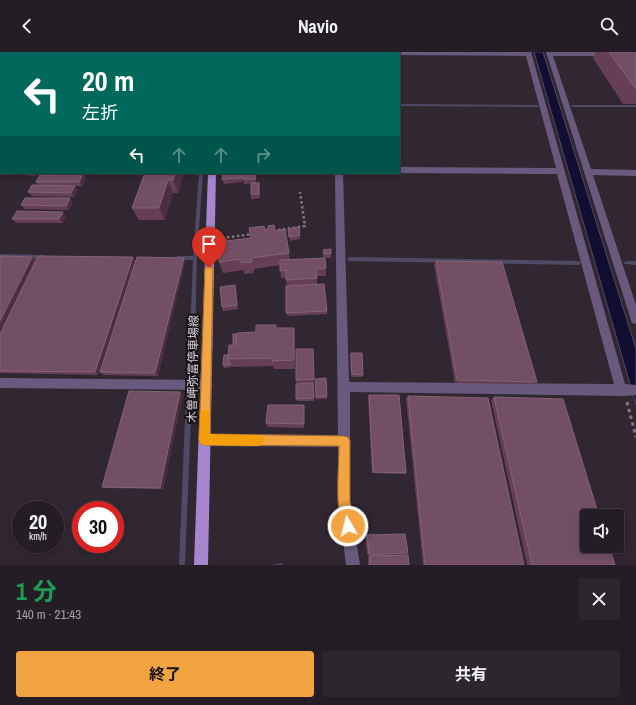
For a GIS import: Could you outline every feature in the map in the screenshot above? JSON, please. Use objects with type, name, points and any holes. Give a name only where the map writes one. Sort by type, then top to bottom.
[{"type":"main road","name":"木曽岬弥富停車場線","points":[[201,565],[212,174]]},
{"type":"street","points":[[208,52],[265,52]]},
{"type":"street","points":[[344,387],[628,391],[561,171],[528,53],[400,53]]},
{"type":"street","points":[[617,54],[549,53],[636,320]]},
{"type":"street","points":[[400,170],[561,171]]},
{"type":"street","points":[[588,172],[636,172]]},
{"type":"street","points":[[339,174],[344,387],[344,501],[353,565]]},
{"type":"street","points":[[0,382],[206,385]]},
{"type":"street","points":[[204,440],[344,441]]},
{"type":"path","points":[[270,231],[305,226],[300,192]]},
{"type":"path","points":[[210,239],[257,233]]},
{"type":"path","points":[[628,391],[636,437]]},
{"type":"shaded area","points":[[534,52],[543,52],[636,349],[636,405]]},
{"type":"building","points":[[609,52],[636,52],[636,88],[635,88]]},
{"type":"building","points":[[81,174],[80,176],[82,176],[79,182],[36,182],[40,175]]},
{"type":"building","points":[[145,174],[175,174],[173,180],[168,180],[159,208],[132,208]]},
{"type":"building","points":[[223,174],[242,174],[242,178],[222,179]]},
{"type":"building","points":[[243,174],[255,174],[255,179],[243,179]]},
{"type":"building","points":[[251,183],[259,183],[259,194],[251,194]]},
{"type":"building","points":[[32,185],[75,186],[71,193],[28,192]]},
{"type":"building","points":[[25,198],[70,198],[66,206],[21,205]]},
{"type":"building","points":[[17,211],[63,212],[59,219],[12,219]]},
{"type":"building","points":[[274,225],[275,231],[285,229],[289,253],[251,258],[252,262],[241,263],[241,259],[219,262],[218,240],[226,238],[226,241],[251,238],[249,228],[264,226],[265,230],[268,229],[268,226]]},
{"type":"building","points":[[299,227],[300,235],[289,237],[288,229]]},
{"type":"building","points":[[331,249],[331,254],[324,254],[323,250]]},
{"type":"building","points":[[0,256],[32,257],[0,321]]},
{"type":"building","points":[[38,256],[133,257],[95,372],[0,371],[0,334]]},
{"type":"building","points":[[137,257],[184,258],[155,373],[100,372]]},
{"type":"building","points":[[325,258],[326,268],[316,269],[317,278],[286,280],[286,270],[280,271],[280,260]]},
{"type":"building","points":[[436,261],[502,262],[537,382],[457,380]]},
{"type":"building","points":[[324,284],[327,311],[286,313],[286,286]]},
{"type":"building","points":[[235,285],[237,305],[222,307],[220,287]]},
{"type":"building","points":[[256,325],[276,325],[276,328],[294,328],[294,360],[272,361],[272,358],[228,359],[229,345],[236,345],[237,333],[256,332]]},
{"type":"building","points":[[233,334],[236,334],[236,344],[233,344]]},
{"type":"building","points":[[296,349],[313,349],[314,379],[296,380]]},
{"type":"building","points":[[351,353],[362,353],[363,375],[352,374]]},
{"type":"building","points":[[224,355],[229,355],[228,359],[230,365],[223,365]]},
{"type":"building","points":[[326,378],[327,396],[316,397],[315,379]]},
{"type":"building","points":[[313,383],[314,398],[296,399],[296,384]]},
{"type":"building","points":[[129,391],[180,392],[160,488],[102,487]]},
{"type":"building","points":[[369,395],[399,395],[406,473],[373,472]]},
{"type":"building","points":[[408,396],[488,398],[524,565],[425,565]]},
{"type":"building","points":[[494,397],[563,399],[597,509],[580,509],[580,553],[611,553],[615,565],[532,565]]},
{"type":"building","points":[[268,405],[304,405],[304,424],[266,423]]},
{"type":"building","points":[[405,534],[408,553],[369,555],[367,535]]},
{"type":"building","points":[[408,555],[409,565],[370,565],[370,556]]},
{"type":"waterway","points":[[400,105],[538,106]]},
{"type":"waterway","points":[[573,106],[636,106]]},
{"type":"waterway","points":[[195,258],[201,174]]},
{"type":"waterway","points":[[0,256],[45,257]]},
{"type":"waterway","points":[[177,258],[195,258]]},
{"type":"waterway","points":[[191,378],[195,258]]},
{"type":"waterway","points":[[349,259],[579,263]]},
{"type":"waterway","points":[[626,263],[636,263]]},
{"type":"waterway","points":[[182,565],[189,392]]},
{"type":"slow traffic","points":[[205,415],[204,440],[259,440]]},
{"type":"route","points":[[209,268],[204,440],[344,441],[344,501],[348,526]]}]
